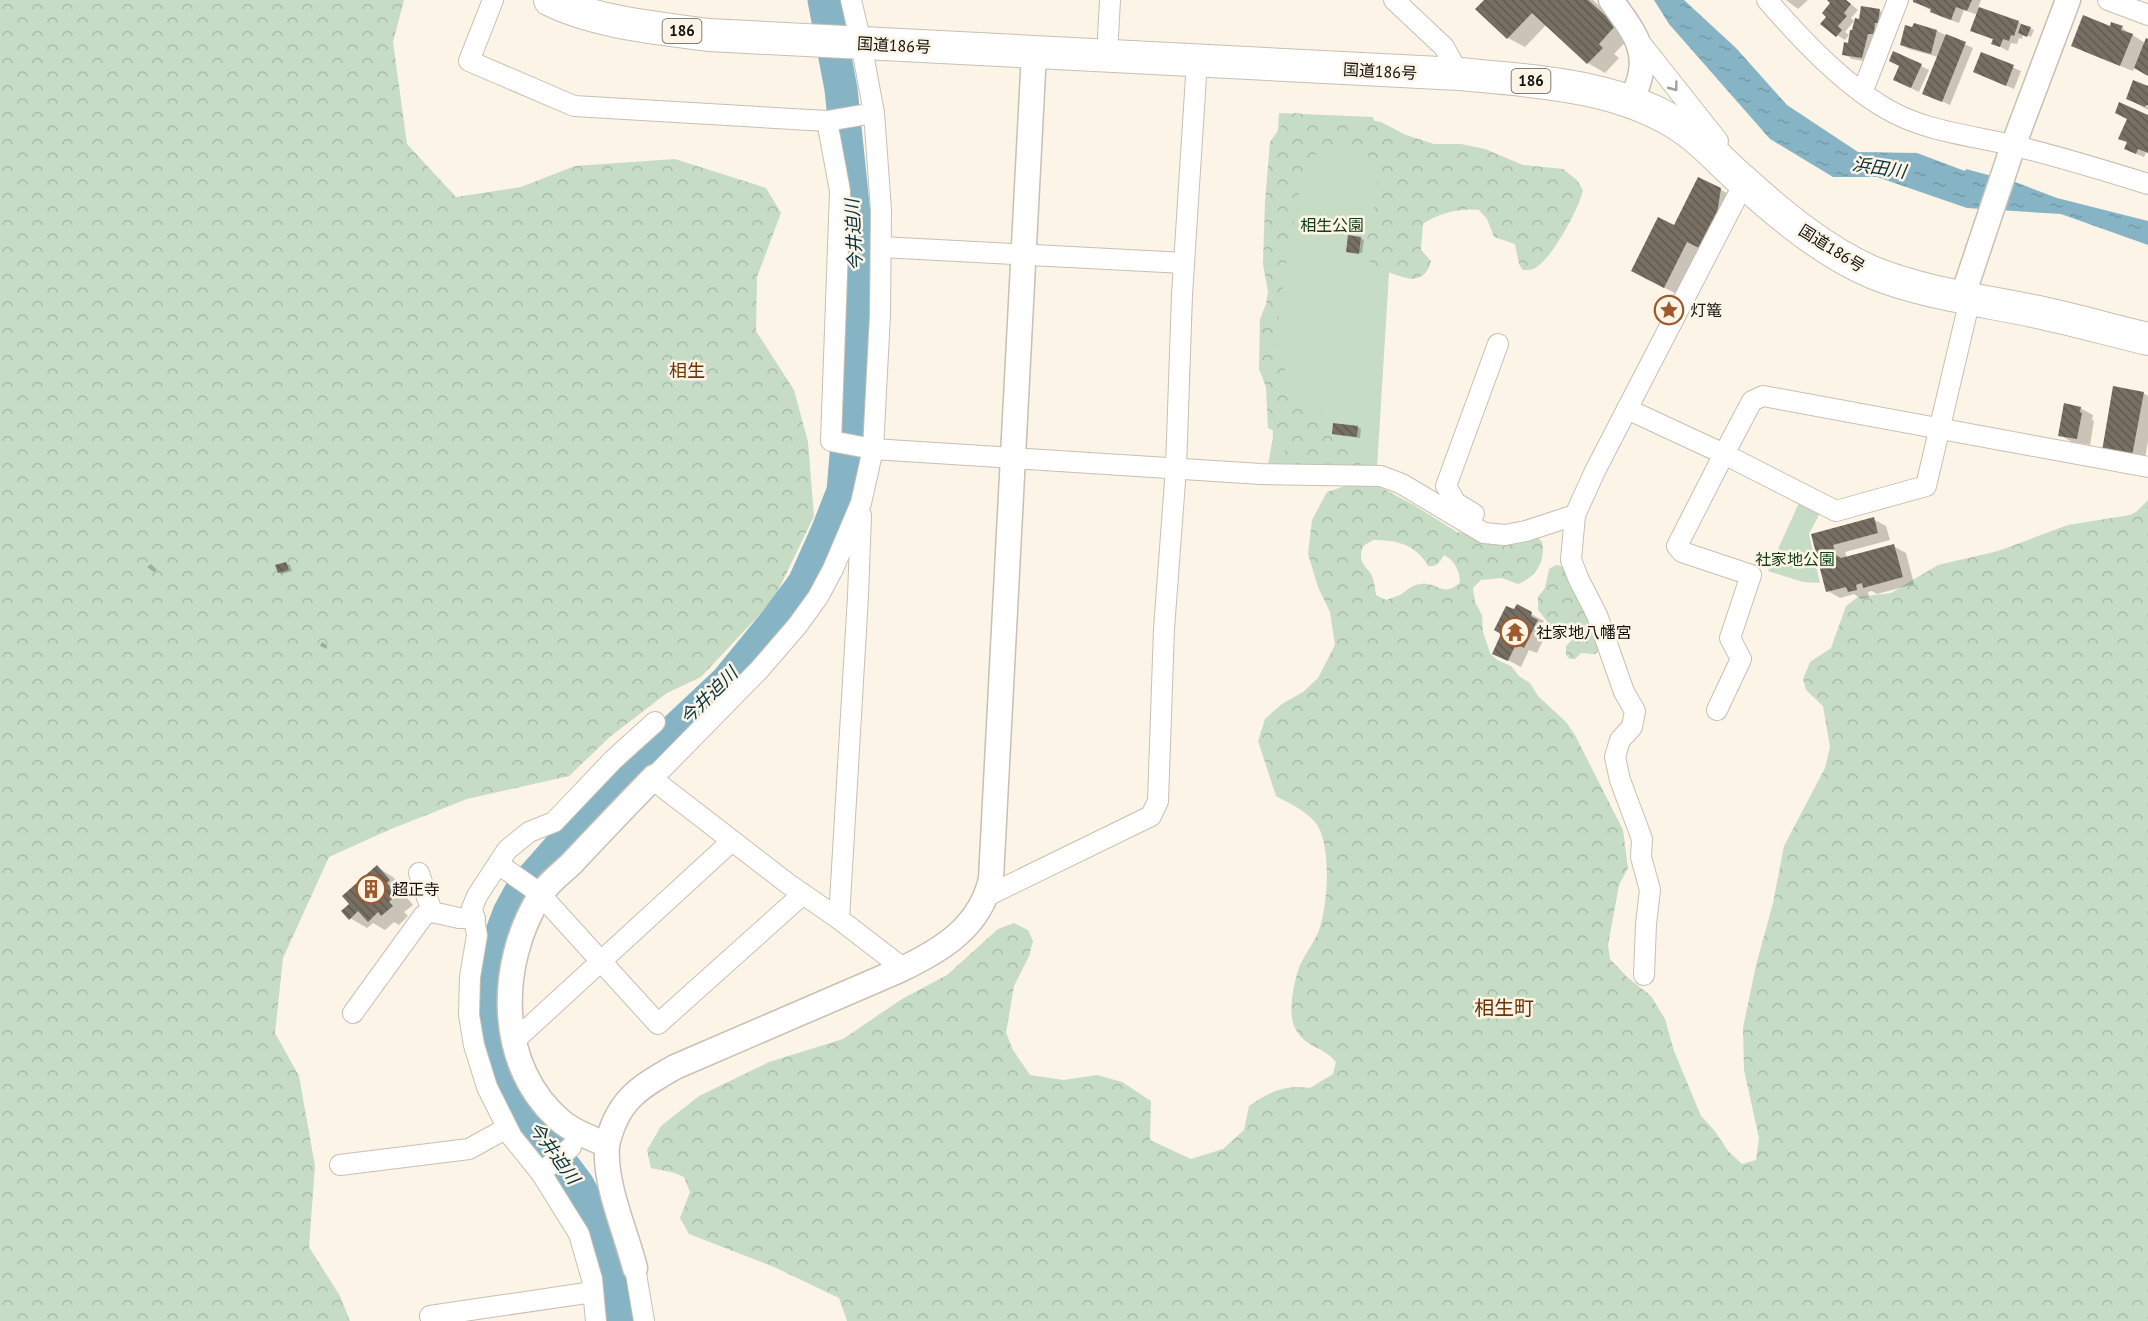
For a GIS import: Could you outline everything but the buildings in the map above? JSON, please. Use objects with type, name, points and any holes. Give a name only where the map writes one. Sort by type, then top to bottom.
[{"type":"highway","name":"国道186号","points":[[550,0],[562,6],[631,25],[709,35],[1459,74],[1544,82],[1578,88],[1631,103],[1685,129],[1744,183],[1798,227],[1839,255],[1874,273],[1966,291],[2034,311],[2148,339]]},
{"type":"street","points":[[492,0],[469,61],[574,106],[830,120],[868,114]]},
{"type":"street","points":[[839,919],[851,680],[858,596],[861,503],[879,339],[881,210],[868,114],[855,43],[851,0]]},
{"type":"street","points":[[1107,56],[1110,0]]},
{"type":"street","points":[[1394,0],[1444,47],[1459,74]]},
{"type":"street","points":[[1611,0],[1638,40],[1722,146],[1744,183],[1595,471],[1575,515],[1571,560],[1597,615],[1624,692],[1635,711],[1632,727],[1620,740],[1615,757],[1620,780],[1642,839],[1641,857],[1650,890],[1644,975]]},
{"type":"street","points":[[1767,0],[1799,36],[1862,93],[1886,109],[1913,122],[1936,129],[2148,184]]},
{"type":"street","points":[[1862,93],[1898,0]]},
{"type":"street","points":[[1627,409],[1724,454],[1836,511],[1926,486],[1940,428],[1966,291],[2012,149],[2067,0]]},
{"type":"street","points":[[2109,0],[2148,15]]},
{"type":"street","points":[[1631,103],[1641,73],[1642,57],[1638,40]]},
{"type":"street","points":[[644,1321],[635,1268],[610,1180],[606,1156],[615,1119],[623,1105],[639,1088],[683,1063],[904,969],[945,947],[968,925],[987,896],[991,879],[1034,53]]},
{"type":"street","points":[[987,896],[1151,816],[1158,801],[1164,629],[1176,468],[1184,263],[1197,61]]},
{"type":"street","points":[[830,120],[840,191],[830,438],[834,442],[867,448],[1261,474],[1381,476],[1402,484],[1484,533],[1505,535],[1526,531],[1575,515]]},
{"type":"street","points":[[880,247],[1184,263]]},
{"type":"street","points":[[1498,344],[1446,486],[1456,503],[1472,513],[1504,526],[1526,531]]},
{"type":"street","points":[[1717,710],[1741,659],[1730,638],[1751,575],[1682,552],[1677,546],[1752,401],[1763,396],[2148,467]]},
{"type":"street","points":[[607,1145],[564,1124],[548,1109],[526,1078],[513,1042],[510,1008],[510,976],[522,934],[539,893],[759,670],[797,626],[818,597],[833,569],[861,503]]},
{"type":"street","points":[[596,1321],[592,1279],[579,1234],[544,1171],[529,1161],[507,1128],[487,1087],[474,1045],[469,1015],[470,977],[477,935],[472,908],[477,896],[501,867],[507,849],[529,832],[554,822],[613,760],[655,722]]},
{"type":"street","points":[[654,777],[660,785],[732,841],[904,969]]},
{"type":"street","points":[[513,1042],[732,841]]},
{"type":"street","points":[[501,867],[539,893],[658,1024],[803,894]]},
{"type":"street","points":[[419,873],[432,912]]},
{"type":"street","points":[[353,1013],[424,915],[432,912],[459,918],[475,918]]},
{"type":"street","points":[[340,1165],[469,1149],[507,1128]]},
{"type":"street","points":[[544,1171],[571,1147]]},
{"type":"street","points":[[430,1316],[593,1292]]},
{"type":"green space","points":[[0,0],[404,0],[393,42],[407,144],[456,197],[521,187],[575,166],[675,159],[766,188],[781,213],[757,277],[756,331],[794,390],[808,442],[814,516],[774,599],[701,677],[667,693],[611,736],[569,776],[467,799],[329,857],[283,958],[275,1033],[299,1076],[315,1166],[309,1247],[340,1296],[350,1321],[0,1321]]},
{"type":"green space","name":"相生公園","points":[[1279,113],[1373,117],[1394,191],[1377,468],[1268,465],[1273,437],[1270,264]]},
{"type":"green space","points":[[1295,113],[1338,118],[1354,117],[1381,122],[1406,135],[1434,144],[1461,144],[1485,149],[1523,165],[1563,169],[1577,180],[1583,190],[1576,209],[1556,246],[1540,265],[1533,269],[1523,270],[1519,264],[1515,244],[1494,237],[1487,219],[1479,210],[1465,210],[1443,214],[1423,224],[1421,250],[1431,261],[1427,271],[1421,277],[1406,278],[1373,267],[1368,256],[1366,240],[1377,187],[1372,162],[1357,150],[1331,150],[1315,155],[1302,175],[1284,277],[1276,340],[1290,387],[1296,399],[1316,404],[1322,412],[1330,434],[1336,440],[1352,444],[1361,456],[1380,468],[1287,462],[1283,435],[1268,428],[1266,387],[1259,369],[1260,319],[1268,292],[1263,264],[1270,142],[1288,116]]},
{"type":"green space","points":[[1376,485],[1457,532],[1502,542],[1538,538],[1542,542],[1541,562],[1535,573],[1524,581],[1518,584],[1502,578],[1481,580],[1473,588],[1475,602],[1482,615],[1483,632],[1490,653],[1497,660],[1511,666],[1519,676],[1530,683],[1538,696],[1566,722],[1575,735],[1623,830],[1628,868],[1619,885],[1608,945],[1610,959],[1627,977],[1651,996],[1665,1019],[1674,1051],[1701,1116],[1728,1151],[1742,1164],[1756,1160],[1759,1138],[1744,1070],[1743,1028],[1756,965],[1773,903],[1784,846],[1825,768],[1830,747],[1823,706],[1806,690],[1803,679],[1810,662],[1831,648],[1846,606],[1858,597],[1891,593],[1938,565],[1998,551],[2068,525],[2130,515],[2148,500],[2148,1321],[847,1321],[839,1298],[774,1267],[689,1234],[680,1218],[690,1192],[684,1177],[651,1168],[647,1150],[661,1126],[699,1096],[769,1062],[843,1039],[902,999],[947,975],[998,929],[1014,923],[1028,930],[1033,941],[1029,956],[1014,986],[1006,1033],[1013,1050],[1030,1075],[1064,1080],[1097,1075],[1122,1082],[1151,1101],[1150,1140],[1191,1159],[1223,1149],[1244,1130],[1249,1106],[1278,1090],[1293,1087],[1310,1088],[1333,1074],[1336,1062],[1299,1035],[1292,1014],[1292,997],[1298,972],[1318,933],[1324,908],[1327,876],[1324,844],[1320,831],[1310,817],[1276,796],[1258,741],[1265,719],[1282,704],[1303,692],[1318,678],[1335,645],[1330,612],[1318,587],[1308,554],[1312,520],[1327,492],[1345,486]],"holes":[[[1373,540],[1397,542],[1411,548],[1428,566],[1438,564],[1444,555],[1456,566],[1460,582],[1449,589],[1427,584],[1418,585],[1386,600],[1376,595],[1372,576],[1362,562],[1361,555],[1363,546]]]},
{"type":"green space","name":"社家地公園","points":[[1799,503],[1820,513],[1809,534],[1820,583],[1803,582],[1768,571]]},
{"type":"green space","points":[[1556,565],[1566,567],[1574,574],[1599,651],[1595,654],[1581,653],[1575,659],[1570,659],[1566,655],[1566,646],[1573,639],[1572,633],[1569,630],[1562,632],[1553,629],[1538,610],[1538,597],[1545,588],[1549,569]]},
{"type":"water","name":"浜田川","points":[[1654,0],[1684,0],[1736,48],[1787,105],[1858,152],[1917,153],[1965,171],[1966,169],[2018,183],[2057,198],[2148,221],[2148,245],[2061,214],[1967,208],[1877,177],[1833,177],[1770,139],[1669,24]]},
{"type":"waterway","name":"今井迫川","points":[[620,1321],[609,1257],[595,1218],[578,1185],[511,1095],[499,1072],[487,1023],[486,1001],[492,958],[509,913],[521,891],[566,840],[661,743],[727,681],[776,621],[804,583],[843,491],[854,358],[857,243],[841,89],[824,0]]},
{"type":"place","name":"灯篭","points":[[1669,310]]},
{"type":"place","name":"社家地八幡宮","points":[[1515,632]]},
{"type":"place","name":"超正寺","points":[[371,889]]},
{"type":"district","name":"相生","points":[[687,371]]},
{"type":"district","name":"相生町","points":[[1504,1008]]}]
